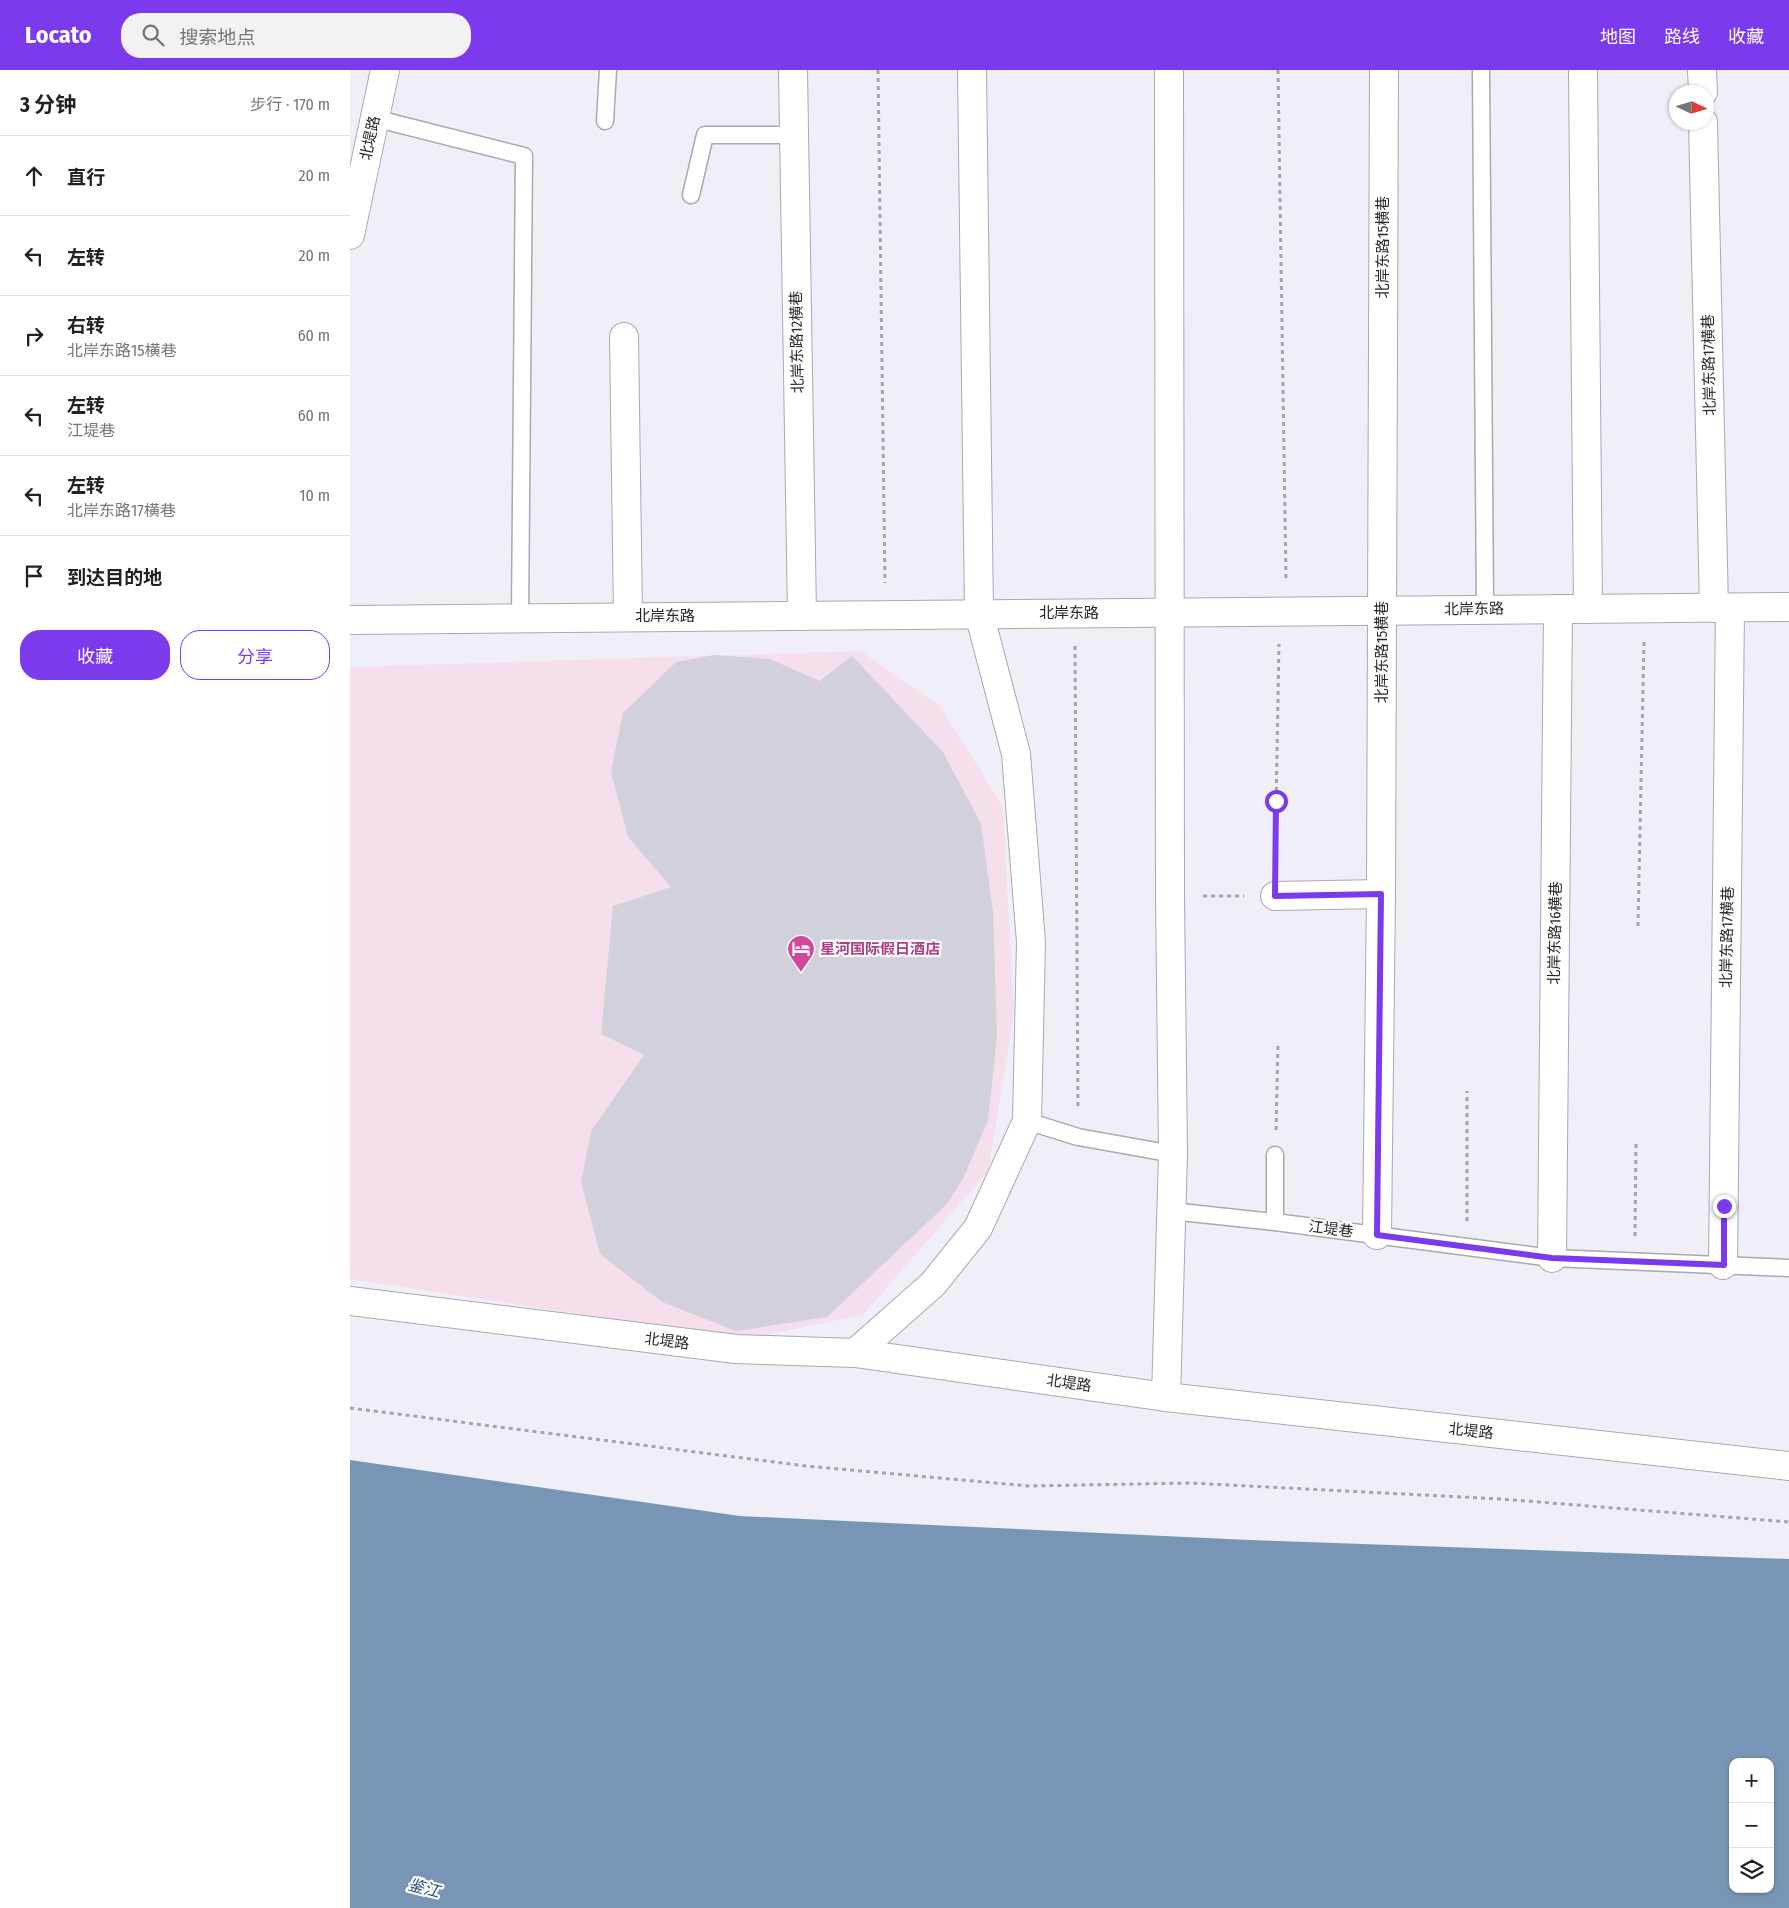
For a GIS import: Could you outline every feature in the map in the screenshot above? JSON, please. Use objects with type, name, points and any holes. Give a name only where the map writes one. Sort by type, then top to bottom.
[{"type":"street","name":"北堤路","points":[[350,235],[384,70]]},
{"type":"street","name":"北岸东路12横巷","points":[[793,70],[802,615]]},
{"type":"street","points":[[855,1353],[933,1284],[978,1228],[1027,1121],[1031,942],[1016,754],[979,613],[972,70]]},
{"type":"street","points":[[1166,1397],[1173,1154],[1170,896],[1169,70]]},
{"type":"street","name":"北岸东路15横巷","points":[[1377,1235],[1381,894],[1384,70]]},
{"type":"street","points":[[1583,70],[1588,608]]},
{"type":"street","points":[[1702,70],[1702,85]]},
{"type":"street","name":"北岸东路17横巷","points":[[1703,130],[1722,608],[1724,1265]]},
{"type":"street","points":[[624,337],[628,616]]},
{"type":"street","name":"北岸东路","points":[[350,620],[1789,607]]},
{"type":"street","name":"北岸东路16横巷","points":[[1552,1258],[1558,609]]},
{"type":"street","points":[[1275,896],[1381,894]]},
{"type":"street","name":"北堤路","points":[[350,1301],[736,1349],[855,1353],[1166,1397],[1789,1466]]},
{"type":"lane","points":[[605,121],[608,70]]},
{"type":"lane","points":[[1481,70],[1485,609]]},
{"type":"lane","points":[[374,118],[524,156],[520,617]]},
{"type":"lane","points":[[691,195],[705,135],[794,135]]},
{"type":"lane","points":[[1027,1121],[1078,1138],[1173,1154]]},
{"type":"lane","points":[[1275,1155],[1275,1222]]},
{"type":"lane","name":"江堤巷","points":[[1171,1211],[1275,1222],[1552,1258],[1789,1268]]},
{"type":"path","points":[[878,70],[886,614]]},
{"type":"path","points":[[1170,896],[1275,896],[1283,611],[1278,70]]},
{"type":"path","points":[[1638,926],[1645,608]]},
{"type":"path","points":[[1074,612],[1078,1138]]},
{"type":"path","points":[[1275,1155],[1278,1043]]},
{"type":"path","points":[[1467,1091],[1467,1247]]},
{"type":"path","points":[[1635,1261],[1636,1140]]},
{"type":"path","points":[[350,1408],[806,1466],[1029,1486],[1190,1483],[1501,1499],[1789,1522]]},
{"type":"shaded area","points":[[861,651],[941,707],[1003,807],[1014,1013],[988,1171],[863,1315],[745,1339],[350,1279],[350,667]]},
{"type":"water","name":"鉴江","points":[[350,1460],[740,1516],[1249,1540],[1789,1559],[1789,1908],[350,1908]]},
{"type":"building","name":"星河国际假日酒店","points":[[714,655],[770,659],[820,681],[852,656],[943,752],[981,824],[993,912],[997,1036],[988,1120],[964,1177],[947,1204],[827,1317],[736,1331],[662,1302],[600,1254],[581,1182],[591,1131],[644,1055],[601,1034],[613,906],[671,887],[628,837],[611,772],[623,713],[676,662]]},
{"type":"place","name":"星河国际假日酒店","points":[[801,973]]},
{"type":"route","points":[[1276,801],[1275,896],[1381,894],[1377,1235],[1552,1258],[1724,1265],[1724,1206]]}]
